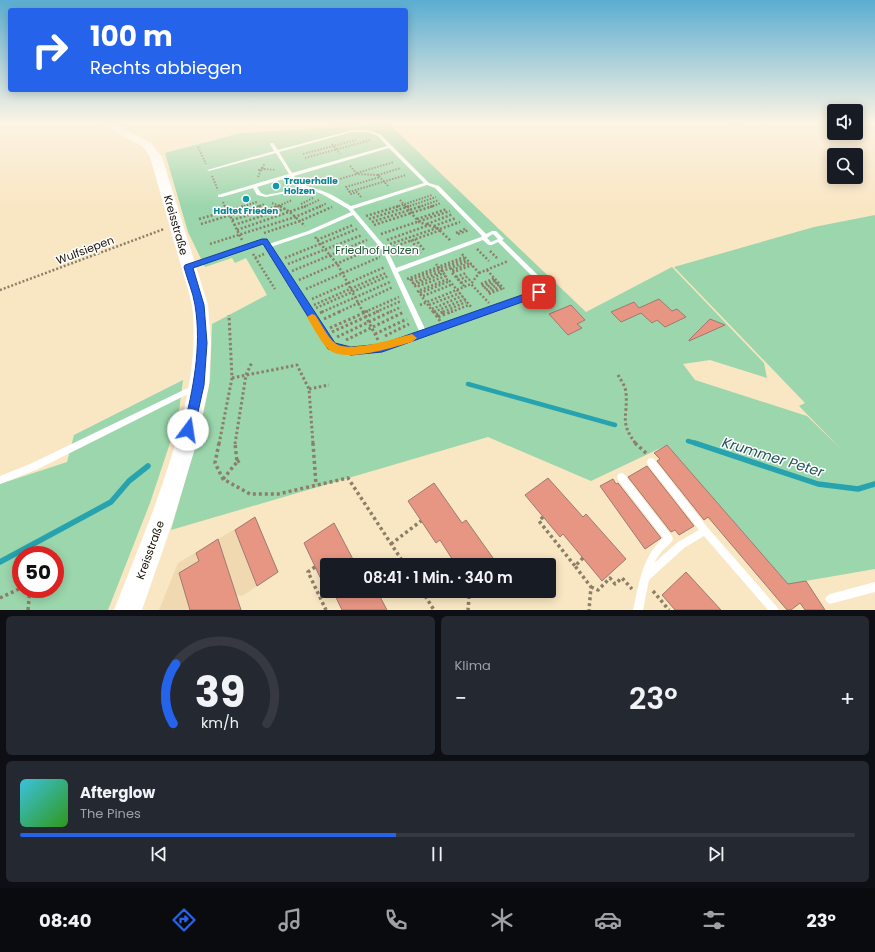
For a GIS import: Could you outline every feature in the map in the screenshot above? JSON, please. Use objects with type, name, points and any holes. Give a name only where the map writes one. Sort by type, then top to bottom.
[{"type":"main road","name":"Kreisstraße","points":[[128,610],[161,522],[185,445],[199,385],[202,343],[200,305],[156,157],[152,150]]},
{"type":"lane","points":[[209,170],[281,150]]},
{"type":"lane","points":[[220,196],[376,150]]},
{"type":"lane","points":[[394,150],[427,184],[438,187],[490,244],[499,240]]},
{"type":"lane","points":[[276,152],[297,183],[342,202],[350,208],[366,227],[382,248],[424,334]]},
{"type":"lane","points":[[350,208],[427,184]]},
{"type":"lane","points":[[254,186],[258,192],[266,196],[310,188]]},
{"type":"lane","points":[[258,192],[264,190]]},
{"type":"lane","points":[[268,246],[310,232],[354,213]]},
{"type":"lane","points":[[188,267],[265,241],[296,293],[332,347],[351,351],[382,348],[495,309],[544,290],[543,284],[499,240],[501,239],[494,232],[485,237],[428,258],[396,276]]},
{"type":"lane","points":[[0,480],[33,467],[199,385]]},
{"type":"lane","points":[[651,462],[706,531],[774,610]]},
{"type":"lane","points":[[621,477],[669,539],[657,548],[650,560],[638,610]]},
{"type":"lane","points":[[645,579],[681,545],[706,531]]},
{"type":"lane","points":[[830,599],[875,587]]},
{"type":"path","points":[[300,150],[313,169]]},
{"type":"path","points":[[304,156],[325,150]]},
{"type":"path","points":[[304,156],[325,150]]},
{"type":"path","points":[[337,150],[356,173],[379,176],[417,219],[439,229],[479,273]]},
{"type":"path","points":[[310,188],[402,159]]},
{"type":"path","points":[[349,192],[346,188],[409,166]]},
{"type":"path","points":[[349,192],[415,172]]},
{"type":"path","points":[[358,218],[442,191]]},
{"type":"path","points":[[349,192],[351,194],[357,192],[366,203]]},
{"type":"path","points":[[237,230],[291,212],[328,195]]},
{"type":"path","points":[[210,244],[240,236],[336,199]]},
{"type":"path","points":[[277,261],[322,245],[409,210],[449,199]]},
{"type":"path","points":[[280,267],[326,250],[366,227],[449,199]]},
{"type":"path","points":[[278,201],[281,205]]},
{"type":"path","points":[[199,219],[256,202],[281,205],[287,208],[322,245],[338,265],[382,348]]},
{"type":"path","points":[[264,233],[300,221],[342,202]]},
{"type":"path","points":[[201,224],[269,203]]},
{"type":"path","points":[[232,220],[281,205]]},
{"type":"path","points":[[225,206],[240,236]]},
{"type":"path","points":[[417,219],[456,206]]},
{"type":"path","points":[[234,225],[287,208]]},
{"type":"path","points":[[296,293],[343,274],[382,248],[428,224],[465,215]]},
{"type":"path","points":[[434,226],[465,215]]},
{"type":"path","points":[[382,248],[415,239],[439,229],[465,215]]},
{"type":"path","name":"Wulfsiepen","points":[[0,290],[176,225]]},
{"type":"path","points":[[291,283],[382,248],[439,229]]},
{"type":"path","points":[[242,240],[249,238]]},
{"type":"path","points":[[415,239],[428,258]]},
{"type":"path","points":[[411,240],[417,248],[441,270]]},
{"type":"path","points":[[471,242],[489,261]]},
{"type":"path","points":[[248,246],[274,289]]},
{"type":"path","points":[[397,256],[417,248]]},
{"type":"path","points":[[325,336],[364,314],[408,301],[427,302],[457,290],[471,284],[479,273],[517,258]]},
{"type":"path","points":[[307,310],[351,290],[396,276],[411,281],[468,261]]},
{"type":"path","points":[[452,270],[468,261]]},
{"type":"path","points":[[411,281],[441,270],[452,270],[454,272],[468,261]]},
{"type":"path","points":[[307,310],[349,284],[390,264]]},
{"type":"path","points":[[452,270],[464,286]]},
{"type":"path","points":[[487,270],[500,284]]},
{"type":"path","points":[[456,277],[466,273]]},
{"type":"path","points":[[307,310],[396,276]]},
{"type":"path","points":[[307,310],[356,298],[396,276]]},
{"type":"path","points":[[316,323],[359,304],[396,276]]},
{"type":"path","points":[[458,280],[468,276]]},
{"type":"path","points":[[444,327],[418,291],[448,279],[478,315]]},
{"type":"path","points":[[461,283],[471,279]]},
{"type":"path","points":[[422,296],[453,284]]},
{"type":"path","points":[[471,284],[495,309]]},
{"type":"path","points":[[485,289],[500,284]]},
{"type":"path","points":[[485,289],[500,284]]},
{"type":"path","points":[[485,289],[500,284]]},
{"type":"path","points":[[429,305],[460,293]]},
{"type":"path","points":[[435,313],[466,300]]},
{"type":"path","points":[[435,313],[466,300]]},
{"type":"path","points":[[325,336],[366,317],[408,301]]},
{"type":"path","points":[[325,336],[369,323],[408,301]]},
{"type":"path","points":[[332,347],[372,329],[408,301]]},
{"type":"path","points":[[229,315],[232,378],[215,463],[223,479],[234,487],[250,494],[278,494],[348,478],[400,558]]},
{"type":"path","points":[[374,334],[416,318]]},
{"type":"path","points":[[377,340],[416,318]]},
{"type":"path","points":[[236,462],[235,441],[246,375],[252,362]]},
{"type":"path","points":[[232,378],[297,365],[309,389],[316,485]]},
{"type":"path","points":[[618,375],[626,391],[624,420],[627,433],[636,445],[651,457],[651,462]]},
{"type":"path","points":[[309,389],[329,385]]},
{"type":"path","points":[[223,479],[236,462],[242,459]]},
{"type":"path","points":[[543,517],[539,521],[591,587],[598,590],[610,578],[615,584],[622,578],[641,599]]},
{"type":"path","points":[[391,544],[421,521]]},
{"type":"path","points":[[575,566],[583,558]]},
{"type":"path","points":[[315,567],[308,572],[326,610]]},
{"type":"path","points":[[645,579],[669,610]]},
{"type":"path","points":[[589,610],[591,587]]},
{"type":"path","points":[[0,598],[12,592]]},
{"type":"path","points":[[28,610],[29,598]]},
{"type":"path","points":[[426,598],[434,610]]},
{"type":"path","points":[[468,610],[469,598]]},
{"type":"shaded area","points":[[255,517],[278,572],[242,596],[230,594],[206,610],[159,610],[178,563]]},
{"type":"green space","name":"Friedhof Holzen","points":[[175,150],[417,150],[586,312],[672,267],[764,363],[767,378],[710,360],[683,364],[695,380],[807,416],[841,449],[799,406],[805,403],[674,267],[814,227],[875,215],[875,569],[788,584],[667,445],[591,481],[488,437],[171,530],[200,429],[210,381],[212,324],[267,295],[246,258],[235,263],[232,258],[205,267],[188,232],[165,153]]},
{"type":"green space","points":[[183,380],[178,419],[150,503],[108,610],[0,610],[0,484],[67,462],[74,435]]},
{"type":"building","points":[[659,299],[672,311],[677,309],[686,317],[665,327],[657,320],[652,323],[641,313],[621,322],[611,312],[634,302],[639,308]]},
{"type":"building","points":[[571,305],[585,320],[577,324],[582,328],[568,335],[549,314]]},
{"type":"building","points":[[710,319],[725,325],[689,341],[689,340]]},
{"type":"building","points":[[667,445],[788,584],[806,581],[825,610],[805,610],[800,603],[791,610],[787,610],[708,517],[704,520],[657,461],[660,459],[654,453]]},
{"type":"building","points":[[647,466],[694,526],[679,535],[675,530],[671,532],[628,477]]},
{"type":"building","points":[[548,478],[583,517],[586,514],[626,559],[602,581],[563,534],[560,537],[525,495]]},
{"type":"building","points":[[613,479],[616,484],[618,483],[661,538],[645,549],[600,486]]},
{"type":"building","points":[[434,483],[462,523],[466,520],[493,558],[452,558],[440,540],[436,543],[408,501]]},
{"type":"building","points":[[255,517],[278,572],[257,586],[235,530]]},
{"type":"building","points":[[334,523],[352,558],[320,558],[320,577],[304,543]]},
{"type":"building","points":[[218,539],[241,610],[190,610],[179,573],[199,561],[196,553]]},
{"type":"building","points":[[686,572],[721,610],[675,610],[662,595]]},
{"type":"building","points":[[336,598],[381,598],[387,610],[342,610]]},
{"type":"waterway","name":"Krummer Peter","points":[[468,384],[615,425]]},
{"type":"waterway","name":"Krummer Peter","points":[[688,441],[698,444]]},
{"type":"waterway","name":"Krummer Peter","points":[[698,444],[818,484],[858,489],[875,484]]},
{"type":"waterway","name":"Krummer Peter","points":[[0,562],[111,502],[129,481],[148,466]]},
{"type":"slow traffic","points":[[312,317],[332,347],[336,349],[366,351],[382,348],[412,338]]},
{"type":"place","name":"Trauerhalle Holzen","points":[[276,186]]},
{"type":"place","name":"Haltet Frieden","points":[[246,199]]},
{"type":"route","points":[[188,430],[199,385],[202,343],[200,305],[188,267],[265,241],[302,303],[332,347],[351,351],[366,351],[382,348],[539,292]]}]
